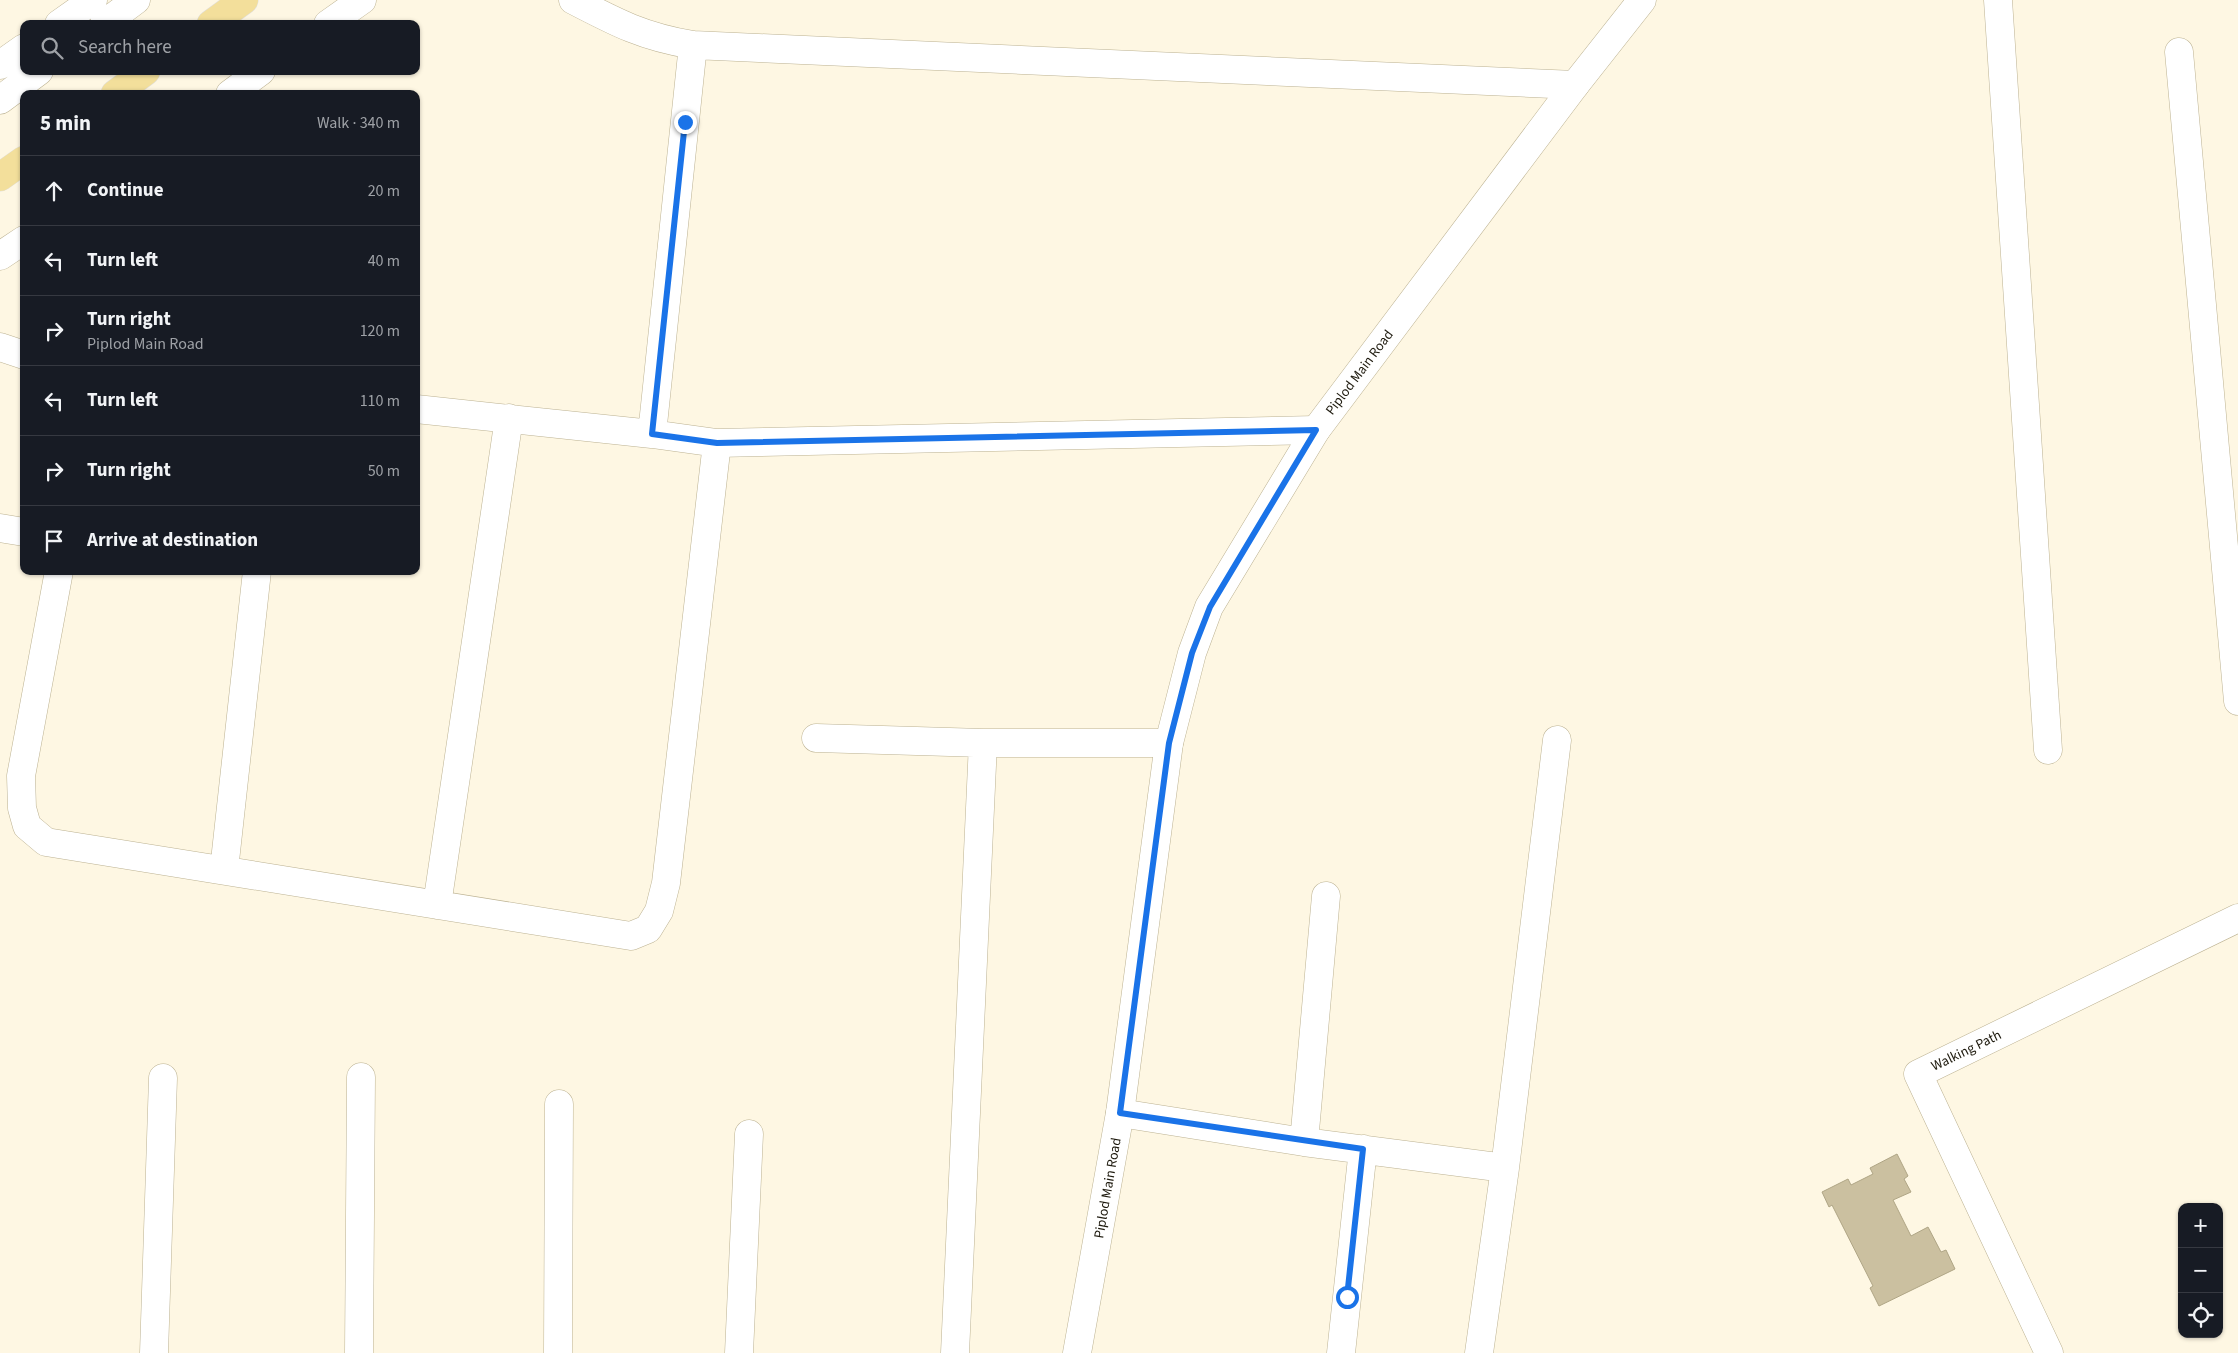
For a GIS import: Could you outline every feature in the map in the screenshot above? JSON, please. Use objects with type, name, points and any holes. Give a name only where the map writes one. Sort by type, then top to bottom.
[{"type":"main road","points":[[216,20],[244,0]]},
{"type":"main road","points":[[120,90],[141,75]]},
{"type":"main road","points":[[0,177],[20,163]]},
{"type":"street","points":[[64,20],[92,0]]},
{"type":"street","points":[[109,20],[136,0]]},
{"type":"street","points":[[334,20],[362,0]]},
{"type":"street","points":[[573,0],[624,27],[660,39],[693,45],[1575,85]]},
{"type":"street","name":"Piplod Main Road","points":[[1076,1353],[1120,1113],[1169,743],[1192,653],[1210,607],[1316,430],[1575,85],[1642,0]]},
{"type":"street","points":[[1998,0],[2048,750]]},
{"type":"street","points":[[652,434],[693,45]]},
{"type":"street","points":[[0,65],[20,51]]},
{"type":"street","points":[[2179,52],[2238,700]]},
{"type":"street","points":[[0,100],[34,75]]},
{"type":"street","points":[[235,90],[256,75]]},
{"type":"street","points":[[0,256],[20,243]]},
{"type":"street","points":[[0,347],[20,354]]},
{"type":"street","points":[[420,409],[652,434],[717,443],[1316,430]]},
{"type":"street","points":[[437,905],[509,418]]},
{"type":"street","points":[[58,575],[21,776],[22,808],[27,826],[46,842],[630,936],[648,929],[659,911],[666,883],[717,443]]},
{"type":"street","points":[[0,528],[20,531]]},
{"type":"street","points":[[224,870],[257,575]]},
{"type":"street","points":[[816,738],[983,743],[1169,743]]},
{"type":"street","points":[[1479,1353],[1505,1168],[1557,740]]},
{"type":"street","points":[[955,1353],[983,743]]},
{"type":"street","points":[[1304,1142],[1326,896]]},
{"type":"street","name":"Walking Path","points":[[2049,1353],[1918,1074],[2238,918]]},
{"type":"street","points":[[359,1353],[361,1077]]},
{"type":"street","points":[[154,1353],[163,1078]]},
{"type":"street","points":[[558,1353],[559,1104]]},
{"type":"street","points":[[1120,1113],[1304,1142],[1505,1168]]},
{"type":"street","points":[[739,1353],[749,1134]]},
{"type":"street","points":[[1341,1353],[1363,1149]]},
{"type":"building","points":[[1897,1154],[1908,1176],[1904,1179],[1911,1192],[1893,1200],[1911,1236],[1928,1227],[1941,1252],[1946,1250],[1955,1269],[1879,1306],[1870,1288],[1873,1286],[1832,1205],[1829,1207],[1822,1192],[1848,1179],[1851,1185],[1873,1174],[1870,1168]]},
{"type":"route","points":[[685,122],[652,434],[717,443],[1316,430],[1210,607],[1192,653],[1169,743],[1120,1113],[1304,1142],[1363,1149],[1347,1297]]}]
